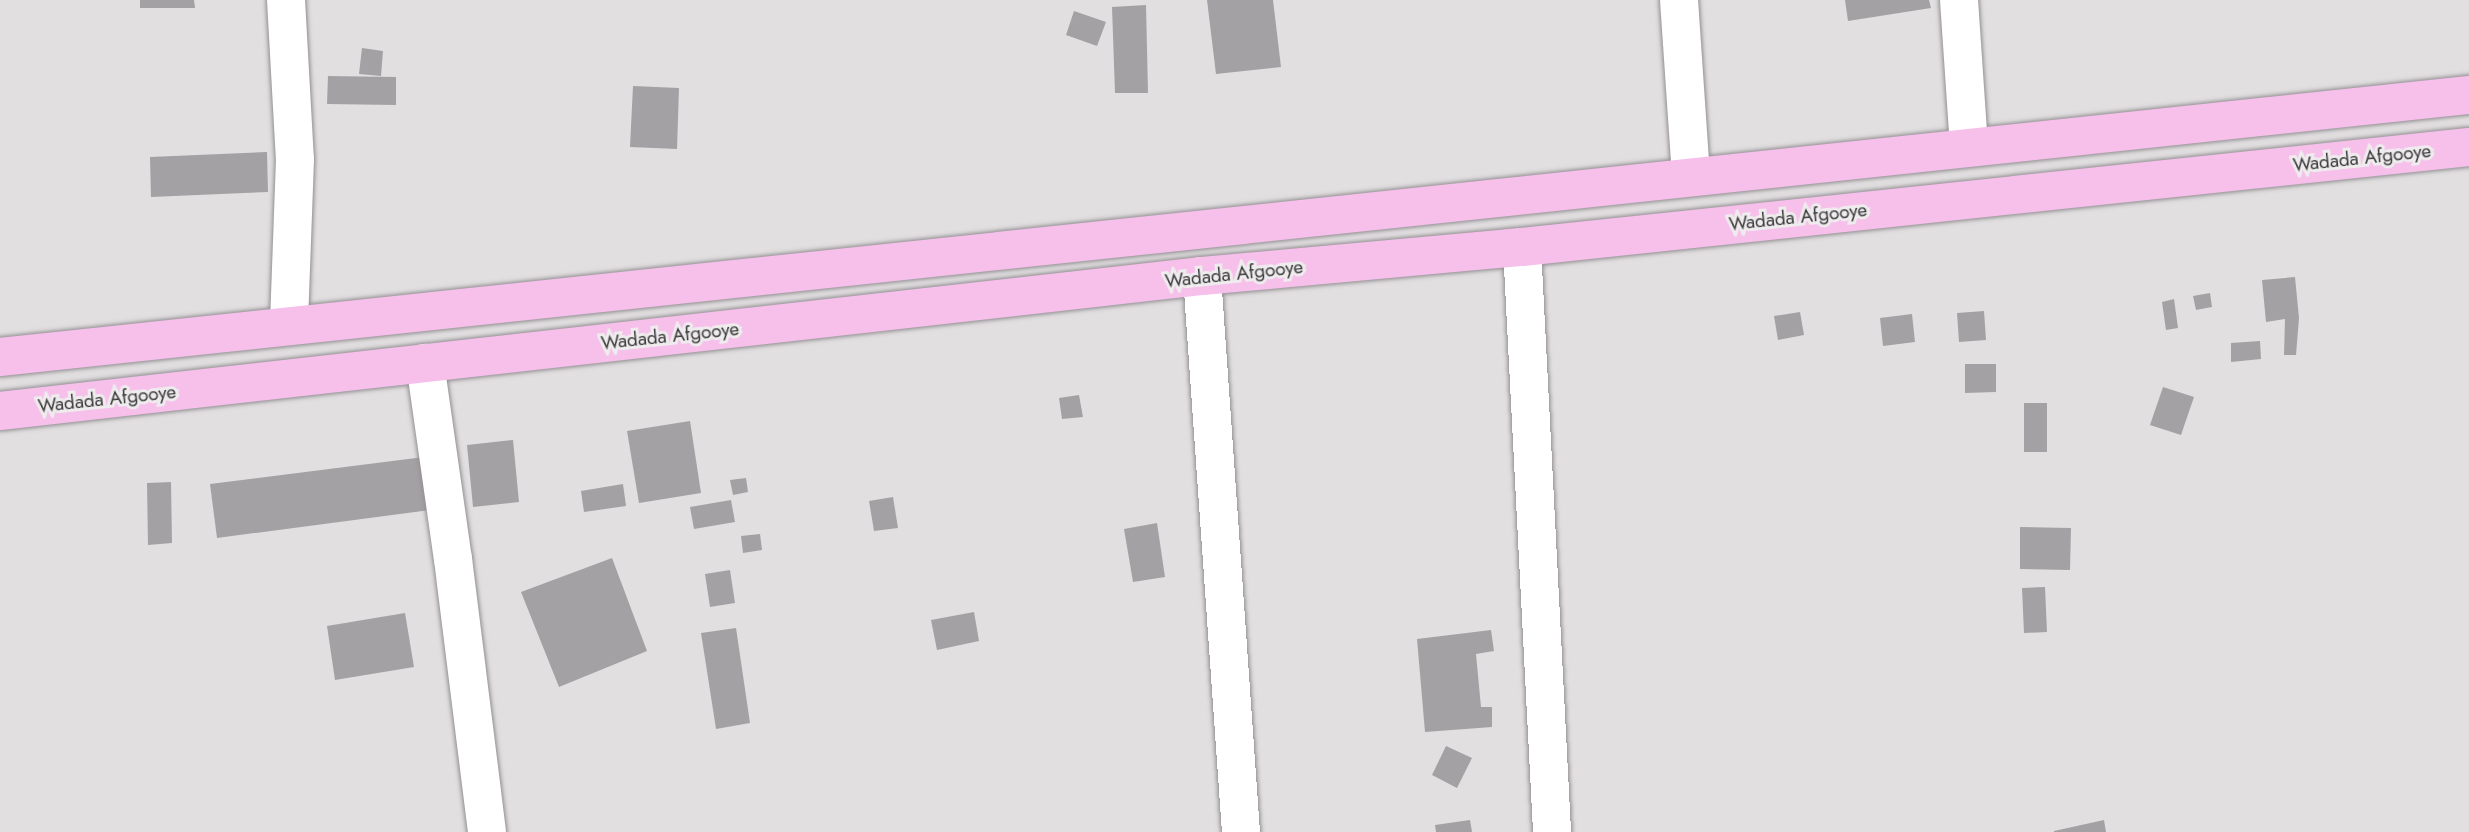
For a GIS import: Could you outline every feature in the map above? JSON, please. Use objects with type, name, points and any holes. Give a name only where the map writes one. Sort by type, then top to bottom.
[{"type":"highway","points":[[0,357],[2469,95]]},
{"type":"highway","name":"Wadada Afgooye","points":[[0,411],[1202,276],[1522,247],[2469,147]]},
{"type":"street","points":[[286,0],[295,159],[289,326]]},
{"type":"street","points":[[1679,0],[1691,177]]},
{"type":"street","points":[[1959,0],[1969,147]]},
{"type":"street","points":[[1522,247],[1552,832]]},
{"type":"street","points":[[1202,276],[1241,832]]},
{"type":"street","points":[[425,363],[487,832]]},
{"type":"building","points":[[140,0],[194,0],[195,8],[140,8]]},
{"type":"building","points":[[1207,0],[1273,0],[1281,67],[1216,74]]},
{"type":"building","points":[[1845,0],[1929,0],[1931,8],[1848,21]]},
{"type":"building","points":[[1146,5],[1148,93],[1115,93],[1112,7]]},
{"type":"building","points":[[1074,11],[1106,22],[1097,46],[1066,35]]},
{"type":"building","points":[[362,48],[383,51],[381,76],[359,74]]},
{"type":"building","points":[[328,76],[396,77],[396,105],[327,104]]},
{"type":"building","points":[[633,86],[679,88],[677,149],[630,147]]},
{"type":"building","points":[[267,152],[268,192],[151,197],[150,157]]},
{"type":"building","points":[[2295,277],[2299,318],[2296,355],[2284,355],[2285,319],[2266,322],[2262,280]]},
{"type":"building","points":[[2210,293],[2212,307],[2196,310],[2193,296]]},
{"type":"building","points":[[2174,299],[2178,328],[2166,330],[2162,302]]},
{"type":"building","points":[[1984,311],[1986,340],[1959,342],[1957,313]]},
{"type":"building","points":[[1800,312],[1804,335],[1778,340],[1774,316]]},
{"type":"building","points":[[1912,314],[1915,342],[1883,346],[1880,318]]},
{"type":"building","points":[[2260,341],[2261,359],[2231,362],[2231,343]]},
{"type":"building","points":[[1965,364],[1996,364],[1996,392],[1965,393]]},
{"type":"building","points":[[2163,387],[2194,397],[2181,435],[2150,425]]},
{"type":"building","points":[[1079,395],[1083,417],[1062,419],[1059,398]]},
{"type":"building","points":[[2024,403],[2047,403],[2047,452],[2024,452]]},
{"type":"building","points":[[690,421],[701,493],[639,503],[627,431]]},
{"type":"building","points":[[513,440],[519,502],[473,507],[467,445]]},
{"type":"building","points":[[424,457],[430,510],[217,538],[210,484]]},
{"type":"building","points":[[746,478],[748,492],[733,495],[730,480]]},
{"type":"building","points":[[171,482],[172,543],[148,545],[147,483]]},
{"type":"building","points":[[623,484],[626,506],[584,512],[581,491]]},
{"type":"building","points":[[893,497],[898,528],[874,531],[869,501]]},
{"type":"building","points":[[731,500],[735,522],[694,529],[690,507]]},
{"type":"building","points":[[1157,523],[1165,577],[1133,582],[1124,529]]},
{"type":"building","points":[[2020,527],[2071,528],[2070,570],[2020,569]]},
{"type":"building","points":[[760,534],[762,550],[743,553],[741,536]]},
{"type":"building","points":[[612,558],[647,651],[559,687],[521,592]]},
{"type":"building","points":[[730,570],[735,603],[710,607],[705,574]]},
{"type":"building","points":[[2045,587],[2047,632],[2024,633],[2022,588]]},
{"type":"building","points":[[974,612],[979,641],[937,650],[931,620]]},
{"type":"building","points":[[405,613],[414,667],[335,680],[327,626]]},
{"type":"building","points":[[736,628],[750,723],[716,729],[701,633]]},
{"type":"building","points":[[1491,630],[1494,651],[1476,654],[1481,707],[1492,707],[1492,727],[1425,732],[1417,639]]},
{"type":"building","points":[[1446,746],[1472,758],[1457,788],[1432,775]]},
{"type":"building","points":[[1470,820],[1472,832],[1436,832],[1435,825]]},
{"type":"building","points":[[2104,820],[2106,832],[2054,832],[2054,831]]}]
